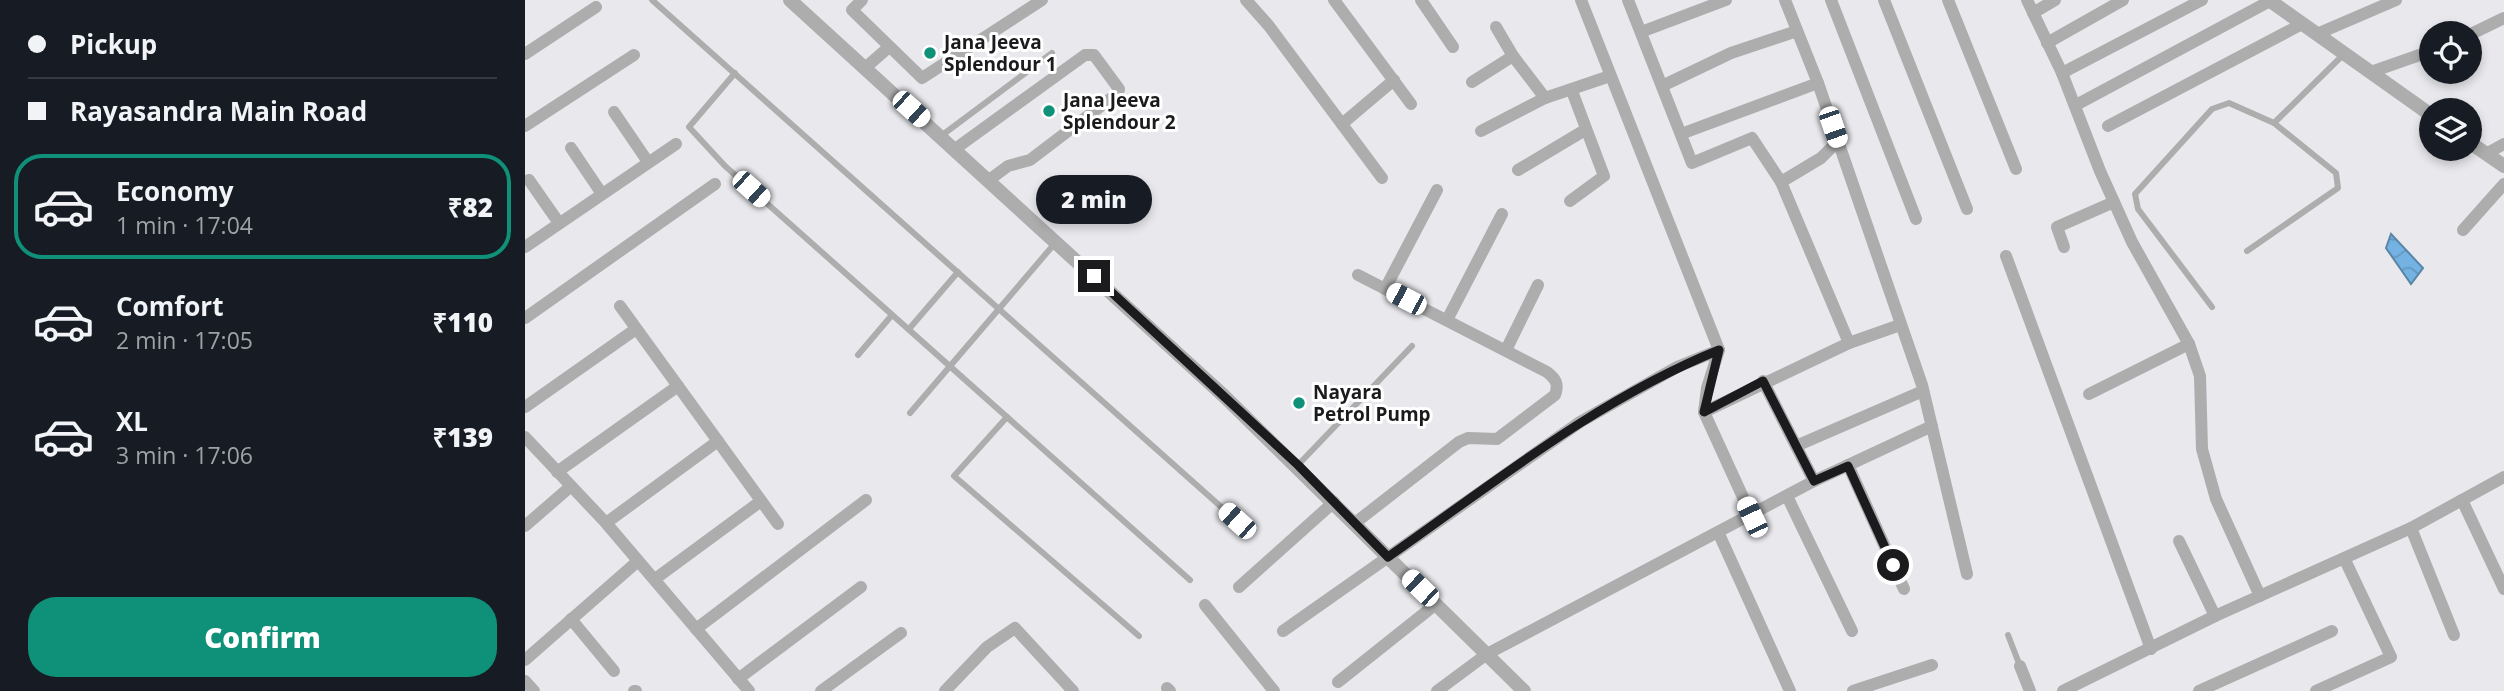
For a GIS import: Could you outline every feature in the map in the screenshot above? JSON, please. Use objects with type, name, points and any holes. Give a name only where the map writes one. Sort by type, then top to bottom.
[{"type":"street","points":[[790,0],[1298,465],[1524,691]]},
{"type":"street","points":[[862,0],[852,10],[922,78],[1042,0]]},
{"type":"street","points":[[1247,0],[1382,178]]},
{"type":"street","points":[[1334,0],[1411,104]]},
{"type":"street","points":[[1420,0],[1453,47]]},
{"type":"street","points":[[1581,0],[1719,350],[1704,412],[1752,517]]},
{"type":"street","points":[[1628,0],[1692,163],[1752,138],[1781,182],[1849,343]]},
{"type":"street","points":[[1641,33],[1726,0]]},
{"type":"street","points":[[1785,0],[1818,83],[1923,391],[1967,574]]},
{"type":"street","points":[[1831,0],[1916,219]]},
{"type":"street","points":[[1884,0],[1967,209]]},
{"type":"street","points":[[1948,0],[2015,169]]},
{"type":"street","points":[[2027,0],[2076,105],[2114,202],[2156,289],[2178,321],[2189,344],[2200,376],[2202,449],[2216,499],[2260,596]]},
{"type":"street","points":[[2033,13],[2055,0]]},
{"type":"street","points":[[2047,43],[2123,0]]},
{"type":"street","points":[[2062,73],[2202,0]]},
{"type":"street","points":[[2076,105],[2270,0],[2419,106]]},
{"type":"street","points":[[2317,34],[2396,0]]},
{"type":"street","points":[[525,54],[596,7]]},
{"type":"street","points":[[2482,29],[2504,18]]},
{"type":"street","points":[[2108,126],[2302,24]]},
{"type":"street","points":[[1496,27],[1513,56],[1545,98]]},
{"type":"street","points":[[1662,86],[1731,53],[1797,32]]},
{"type":"street","points":[[865,68],[890,47]]},
{"type":"street","points":[[525,126],[634,55]]},
{"type":"street","points":[[955,149],[1085,55],[1094,55],[1119,89],[1118,93],[1030,160],[1008,166],[989,180]]},
{"type":"street","points":[[2371,72],[2419,55]]},
{"type":"street","points":[[1472,82],[1513,56]]},
{"type":"street","points":[[1481,131],[1545,98],[1610,76]]},
{"type":"street","points":[[1342,124],[1394,80]]},
{"type":"street","points":[[1681,134],[1818,83]]},
{"type":"street","points":[[1570,201],[1604,176],[1572,90]]},
{"type":"street","points":[[614,112],[648,162]]},
{"type":"street","points":[[1518,170],[1585,130]]},
{"type":"street","points":[[1781,182],[1821,158],[1838,141]]},
{"type":"street","points":[[525,247],[676,144]]},
{"type":"street","points":[[2486,153],[2504,144]]},
{"type":"street","points":[[571,148],[602,194]]},
{"type":"street","points":[[2482,150],[2504,166]]},
{"type":"street","points":[[529,180],[559,223]]},
{"type":"street","points":[[525,318],[715,184]]},
{"type":"street","points":[[2463,230],[2504,184]]},
{"type":"street","points":[[1385,289],[1437,190]]},
{"type":"street","points":[[2064,247],[2057,227],[2114,202]]},
{"type":"street","points":[[1447,320],[1502,214]]},
{"type":"street","points":[[2006,256],[2151,649]]},
{"type":"street","points":[[1355,523],[1459,442],[1468,438],[1497,439],[1555,395],[1558,386],[1555,378],[1506,350],[1358,275]]},
{"type":"street","points":[[1506,350],[1538,285]]},
{"type":"street","points":[[620,306],[778,524]]},
{"type":"street","points":[[1704,412],[1763,381],[1849,343],[1901,325]]},
{"type":"street","points":[[525,407],[636,329]]},
{"type":"street","points":[[2089,394],[2189,344]]},
{"type":"street","points":[[1283,631],[1580,422],[1677,367],[1719,350]]},
{"type":"street","points":[[1763,381],[1814,481]]},
{"type":"street","points":[[557,472],[678,386]]},
{"type":"street","points":[[1796,446],[1923,391]]},
{"type":"street","points":[[1437,691],[1487,654],[1720,534],[1814,481],[1932,426]]},
{"type":"street","points":[[525,437],[606,523],[748,691]]},
{"type":"street","points":[[606,523],[718,441]]},
{"type":"street","points":[[1848,466],[1904,589]]},
{"type":"street","points":[[2063,691],[2093,685],[2151,649],[2215,616],[2345,560],[2411,528],[2504,477]]},
{"type":"street","points":[[525,526],[570,487]]},
{"type":"street","points":[[1787,496],[1852,631]]},
{"type":"street","points":[[696,629],[866,500]]},
{"type":"street","points":[[2462,500],[2504,589]]},
{"type":"street","points":[[655,579],[761,501]]},
{"type":"street","points":[[1238,587],[1334,502]]},
{"type":"street","points":[[2411,528],[2454,635]]},
{"type":"street","points":[[1720,534],[1790,691]]},
{"type":"street","points":[[2179,541],[2215,616]]},
{"type":"street","points":[[2316,691],[2391,657],[2345,560]]},
{"type":"street","points":[[525,660],[638,561]]},
{"type":"street","points":[[738,679],[861,587]]},
{"type":"street","points":[[1338,682],[1436,604]]},
{"type":"street","points":[[1205,605],[1274,691]]},
{"type":"street","points":[[571,620],[614,671]]},
{"type":"street","points":[[945,691],[987,647],[1015,628],[1073,691]]},
{"type":"street","points":[[2199,691],[2332,631]]},
{"type":"street","points":[[821,691],[901,633]]},
{"type":"street","points":[[1853,691],[1932,665]]},
{"type":"street","points":[[2020,666],[2030,691]]},
{"type":"street","points":[[525,681],[534,691]]},
{"type":"lane","points":[[652,0],[1237,521]]},
{"type":"lane","points":[[941,136],[1052,53]]},
{"type":"lane","points":[[2274,123],[2344,54]]},
{"type":"lane","points":[[735,73],[689,127],[725,166],[1190,580]]},
{"type":"lane","points":[[2212,307],[2138,209],[2135,194],[2212,109],[2228,103],[2274,123],[2336,173],[2338,188],[2246,251]]},
{"type":"lane","points":[[909,413],[1056,242]]},
{"type":"lane","points":[[909,329],[958,272]]},
{"type":"lane","points":[[858,355],[892,315]]},
{"type":"lane","points":[[1298,465],[1412,346]]},
{"type":"lane","points":[[1007,417],[954,476],[1139,636]]},
{"type":"lane","points":[[2008,635],[2020,666]]},
{"type":"water","points":[[2391,234],[2423,268],[2411,284],[2386,248]]},
{"type":"place","name":"Jana Jeeva Splendour 1","points":[[930,53]]},
{"type":"place","name":"Jana Jeeva Splendour 2","points":[[1049,111]]},
{"type":"place","name":"Nayara Petrol Pump","points":[[1299,403]]},
{"type":"route","points":[[1094,276],[1298,465],[1388,557],[1580,422],[1677,367],[1719,350],[1707,388],[1704,412],[1763,381],[1814,481],[1848,466],[1893,565]]}]
